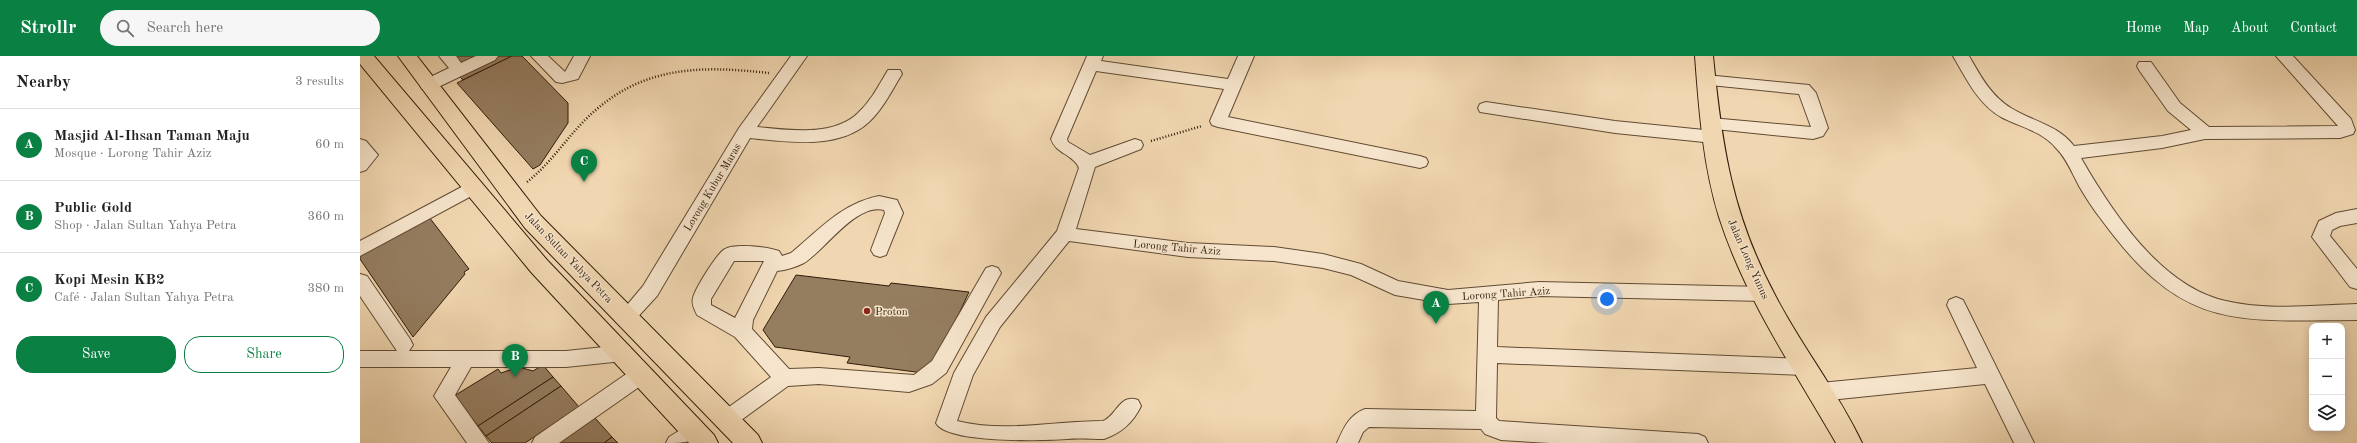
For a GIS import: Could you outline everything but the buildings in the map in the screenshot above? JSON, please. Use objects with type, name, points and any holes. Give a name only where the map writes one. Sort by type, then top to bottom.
[{"type":"main road","points":[[364,56],[471,188],[539,266],[642,374],[699,437]]},
{"type":"main road","name":"Jalan Sultan Yahya Petra","points":[[407,56],[510,194],[533,222],[749,443]]},
{"type":"main road","name":"Jalan Long Yunus","points":[[1704,56],[1712,131],[1722,190],[1730,218],[1764,294],[1849,443]]},
{"type":"main road","points":[[360,78],[393,91]]},
{"type":"street","points":[[360,60],[364,56]]},
{"type":"street","points":[[447,56],[459,70]]},
{"type":"street","points":[[428,85],[490,56]]},
{"type":"street","points":[[538,56],[562,78],[572,75],[582,56]]},
{"type":"street","name":"Lorong Kubur Maras","points":[[626,317],[650,291],[745,132],[799,56]]},
{"type":"street","points":[[1246,56],[1218,121],[1420,162]]},
{"type":"street","points":[[1960,56],[1984,93],[1999,108],[2047,130],[2062,143],[2070,153],[2095,198],[2140,255],[2190,296],[2226,308],[2260,313],[2357,312]]},
{"type":"street","points":[[2070,153],[2162,142],[2205,133],[2340,132],[2347,130],[2345,123],[2284,56]]},
{"type":"street","points":[[1131,406],[1115,425],[1104,430],[1067,430],[1001,440],[954,430],[947,426],[946,418],[964,373],[993,322],[1065,234],[1087,172],[1086,164],[1083,158],[1059,142],[1093,60],[1233,85]]},
{"type":"street","points":[[2146,66],[2176,110],[2205,133]]},
{"type":"street","points":[[745,132],[789,136],[844,130],[857,124],[868,114],[894,74]]},
{"type":"street","points":[[1486,108],[1615,127],[1813,133],[1817,132],[1820,128],[1808,93],[1803,89],[1706,80]]},
{"type":"street","points":[[360,145],[370,155],[360,166]]},
{"type":"street","points":[[1086,164],[1107,154],[1135,145]]},
{"type":"street","points":[[360,249],[471,188]]},
{"type":"street","points":[[773,265],[797,258],[861,206],[882,201],[891,205],[894,213],[880,250]]},
{"type":"street","points":[[2357,216],[2336,220],[2325,226],[2322,236],[2357,282]]},
{"type":"street","name":"Lorong Tahir Aziz","points":[[1065,234],[1188,250],[1274,254],[1323,261],[1355,269],[1395,288],[1443,297],[1539,289],[1764,294]]},
{"type":"street","points":[[742,332],[744,320],[773,265],[773,256],[768,254],[730,254],[724,260],[702,298],[702,305],[704,310],[742,332],[784,378]]},
{"type":"street","points":[[726,420],[784,378],[819,376],[909,384],[921,382],[931,376],[939,367],[992,273]]},
{"type":"street","points":[[360,281],[404,344]]},
{"type":"street","points":[[1489,294],[1486,420],[1489,426],[1496,430],[1556,439],[1698,443]]},
{"type":"street","points":[[1956,305],[2024,443]]},
{"type":"street","points":[[360,359],[566,359],[622,353]]},
{"type":"street","points":[[1488,355],[1806,367]]},
{"type":"street","points":[[466,359],[444,396],[479,443]]},
{"type":"street","points":[[542,443],[642,374]]},
{"type":"street","points":[[1820,392],[1990,375]]},
{"type":"street","points":[[1347,443],[1356,426],[1365,418],[1486,420]]},
{"type":"street","points":[[676,443],[699,437]]},
{"type":"path","points":[[510,194],[540,172],[596,111],[640,82],[658,74],[678,71],[750,71],[785,75]]},
{"type":"path","points":[[1135,145],[1218,121]]},
{"type":"place","name":"Kopi Mesin KB2","points":[[584,182]]},
{"type":"place","name":"Proton","points":[[867,311]]},
{"type":"place","name":"Masjid Al-Ihsan Taman Maju","points":[[1436,324]]},
{"type":"place","name":"Public Gold","points":[[515,377]]}]
